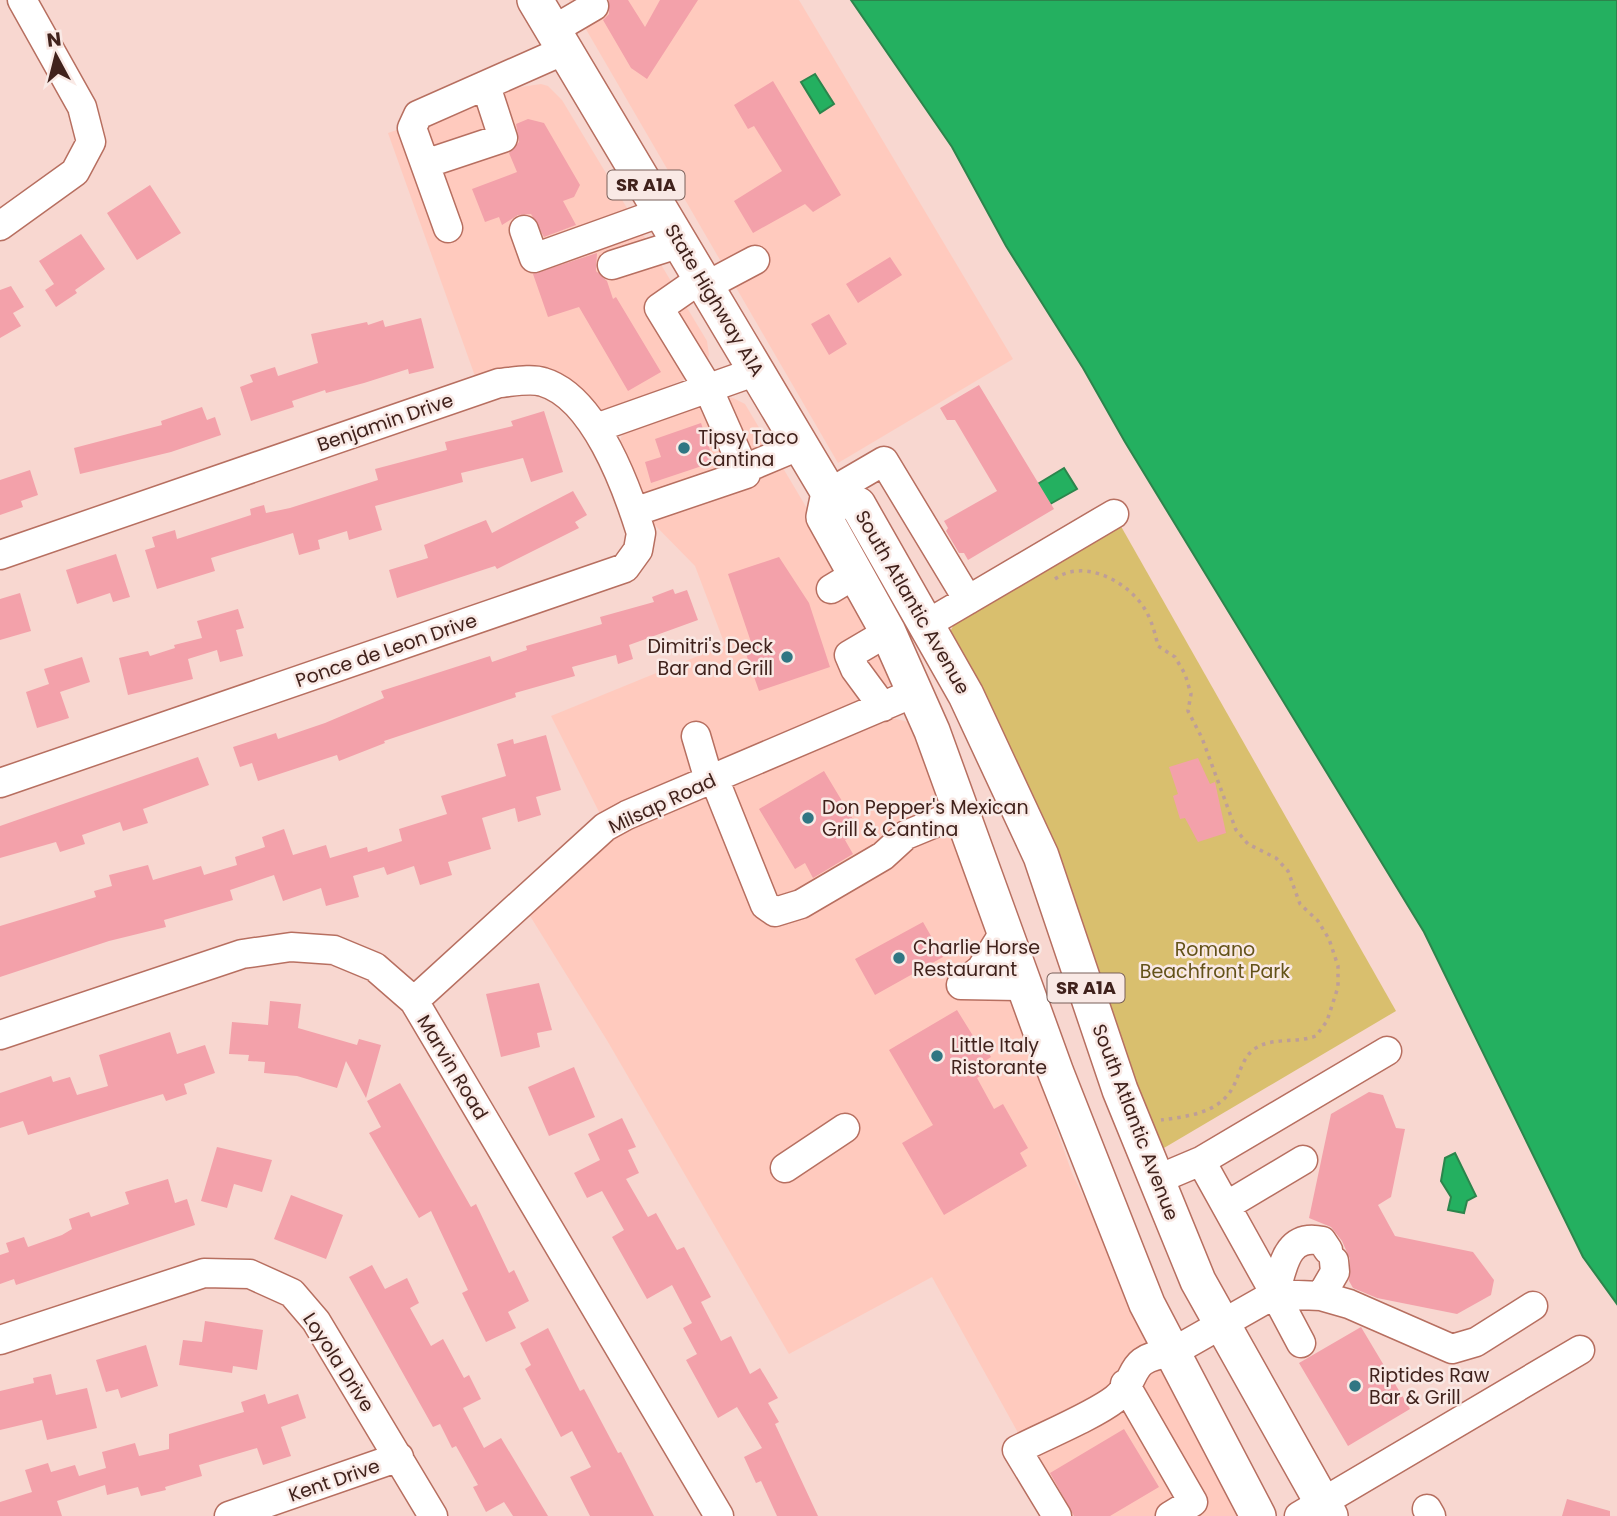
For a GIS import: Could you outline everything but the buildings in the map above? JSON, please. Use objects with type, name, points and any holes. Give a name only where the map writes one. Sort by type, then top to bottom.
[{"type":"main road","name":"State Highway A1A","points":[[535,0],[801,445],[826,505]]},
{"type":"main road","name":"South Atlantic Avenue","points":[[1258,1516],[1147,1304],[1070,1112],[964,811],[916,692],[888,632],[844,581],[826,505],[858,505],[927,624],[998,759],[1041,856],[1120,1090],[1198,1281],[1317,1511]]},
{"type":"street","points":[[0,226],[75,172],[91,142],[82,107],[22,0]]},
{"type":"street","points":[[448,228],[412,128],[418,115],[485,86],[559,40],[594,6]]},
{"type":"street","points":[[425,164],[503,138],[485,86]]},
{"type":"street","points":[[524,230],[534,258],[662,212]]},
{"type":"street","points":[[612,265],[681,243]]},
{"type":"street","points":[[634,512],[747,474],[708,388],[659,308],[704,282],[755,260]]},
{"type":"street","points":[[596,428],[757,371]]},
{"type":"street","name":"Benjamin Drive","points":[[0,555],[499,383],[541,381],[574,399],[596,428]]},
{"type":"street","name":"Ponce de Leon Drive","points":[[0,783],[625,568],[638,550],[641,533],[596,428]]},
{"type":"street","points":[[744,469],[801,445]]},
{"type":"street","points":[[826,505],[884,461],[968,600]]},
{"type":"street","points":[[927,624],[1114,514]]},
{"type":"street","points":[[883,706],[855,668],[849,655],[888,632]]},
{"type":"street","name":"Milsap Road","points":[[414,1000],[605,827],[916,692]]},
{"type":"street","points":[[696,736],[765,905],[775,912],[801,904],[883,856],[906,835],[964,811]]},
{"type":"street","points":[[1006,931],[981,969],[961,985],[1025,986]]},
{"type":"street","name":"Marvin Road","points":[[0,1035],[242,954],[291,947],[334,950],[375,967],[414,1000],[719,1516]]},
{"type":"street","points":[[1156,1180],[1201,1161],[1387,1051]]},
{"type":"street","points":[[785,1168],[845,1128]]},
{"type":"street","points":[[1226,1206],[1303,1160]]},
{"type":"street","points":[[1201,1161],[1301,1343]]},
{"type":"street","points":[[1275,1294],[1286,1253],[1300,1241],[1322,1241],[1331,1255],[1335,1272],[1321,1296]]},
{"type":"street","name":"Loyola Drive","points":[[0,1340],[204,1273],[250,1274],[292,1293],[316,1321],[433,1516]]},
{"type":"street","points":[[1057,1516],[1017,1450],[1115,1399],[1137,1365],[1152,1355],[1171,1353],[1275,1294],[1321,1296],[1349,1304],[1452,1349],[1476,1342],[1533,1306]]},
{"type":"street","points":[[1317,1511],[1580,1350]]},
{"type":"street","points":[[1125,1384],[1194,1502],[1170,1516]]},
{"type":"street","name":"Kent Drive","points":[[229,1516],[399,1457]]},
{"type":"path","points":[[1055,579],[1077,569],[1096,573],[1116,582],[1138,600],[1153,622],[1158,646],[1175,657],[1185,674],[1191,694],[1188,711],[1202,738],[1236,830],[1248,844],[1276,858],[1288,871],[1300,904],[1318,921],[1329,939],[1338,966],[1338,987],[1332,1008],[1316,1036],[1302,1041],[1265,1043],[1251,1052],[1225,1100],[1194,1115],[1159,1120]]},
{"type":"shaded area","points":[[569,0],[799,0],[1013,359],[838,463]]},
{"type":"shaded area","points":[[851,0],[1617,0],[1617,1304],[1583,1257],[1424,932],[1125,442],[1083,368],[1006,246],[952,147]]},
{"type":"shaded area","points":[[815,74],[834,104],[820,113],[801,82]]},
{"type":"shaded area","points":[[541,84],[548,86],[562,100],[707,341],[709,355],[705,368],[695,375],[601,414],[582,392],[476,379],[388,133],[521,87]]},
{"type":"shaded area","points":[[719,396],[733,398],[745,404],[821,532],[894,681],[869,699],[600,814],[551,716],[725,645],[695,566],[646,516],[618,447],[622,435],[652,415]]},
{"type":"shaded area","points":[[1064,468],[1077,489],[1043,508],[1031,488]]},
{"type":"shaded area","points":[[892,718],[913,723],[1072,1173],[1166,1368],[1247,1516],[1064,1516],[932,1277],[789,1354],[608,1042],[527,911],[610,837],[873,722]]},
{"type":"shaded area","points":[[1455,1153],[1476,1196],[1467,1201],[1464,1213],[1448,1210],[1451,1197],[1441,1181],[1445,1158]]},
{"type":"green space","name":"Romano Beachfront Park","points":[[1114,514],[1396,1011],[1147,1158],[948,635],[968,600]]},
{"type":"place","name":"Tipsy Taco Cantina","points":[[684,448]]},
{"type":"place","name":"Dimitri's Deck Bar and Grill","points":[[787,657]]},
{"type":"place","name":"Don Pepper's Mexican Grill & Cantina","points":[[808,818]]},
{"type":"place","name":"Charlie Horse Restaurant","points":[[899,958]]},
{"type":"place","name":"Little Italy Ristorante","points":[[937,1056]]},
{"type":"place","name":"Riptides Raw Bar & Grill","points":[[1355,1386]]}]
